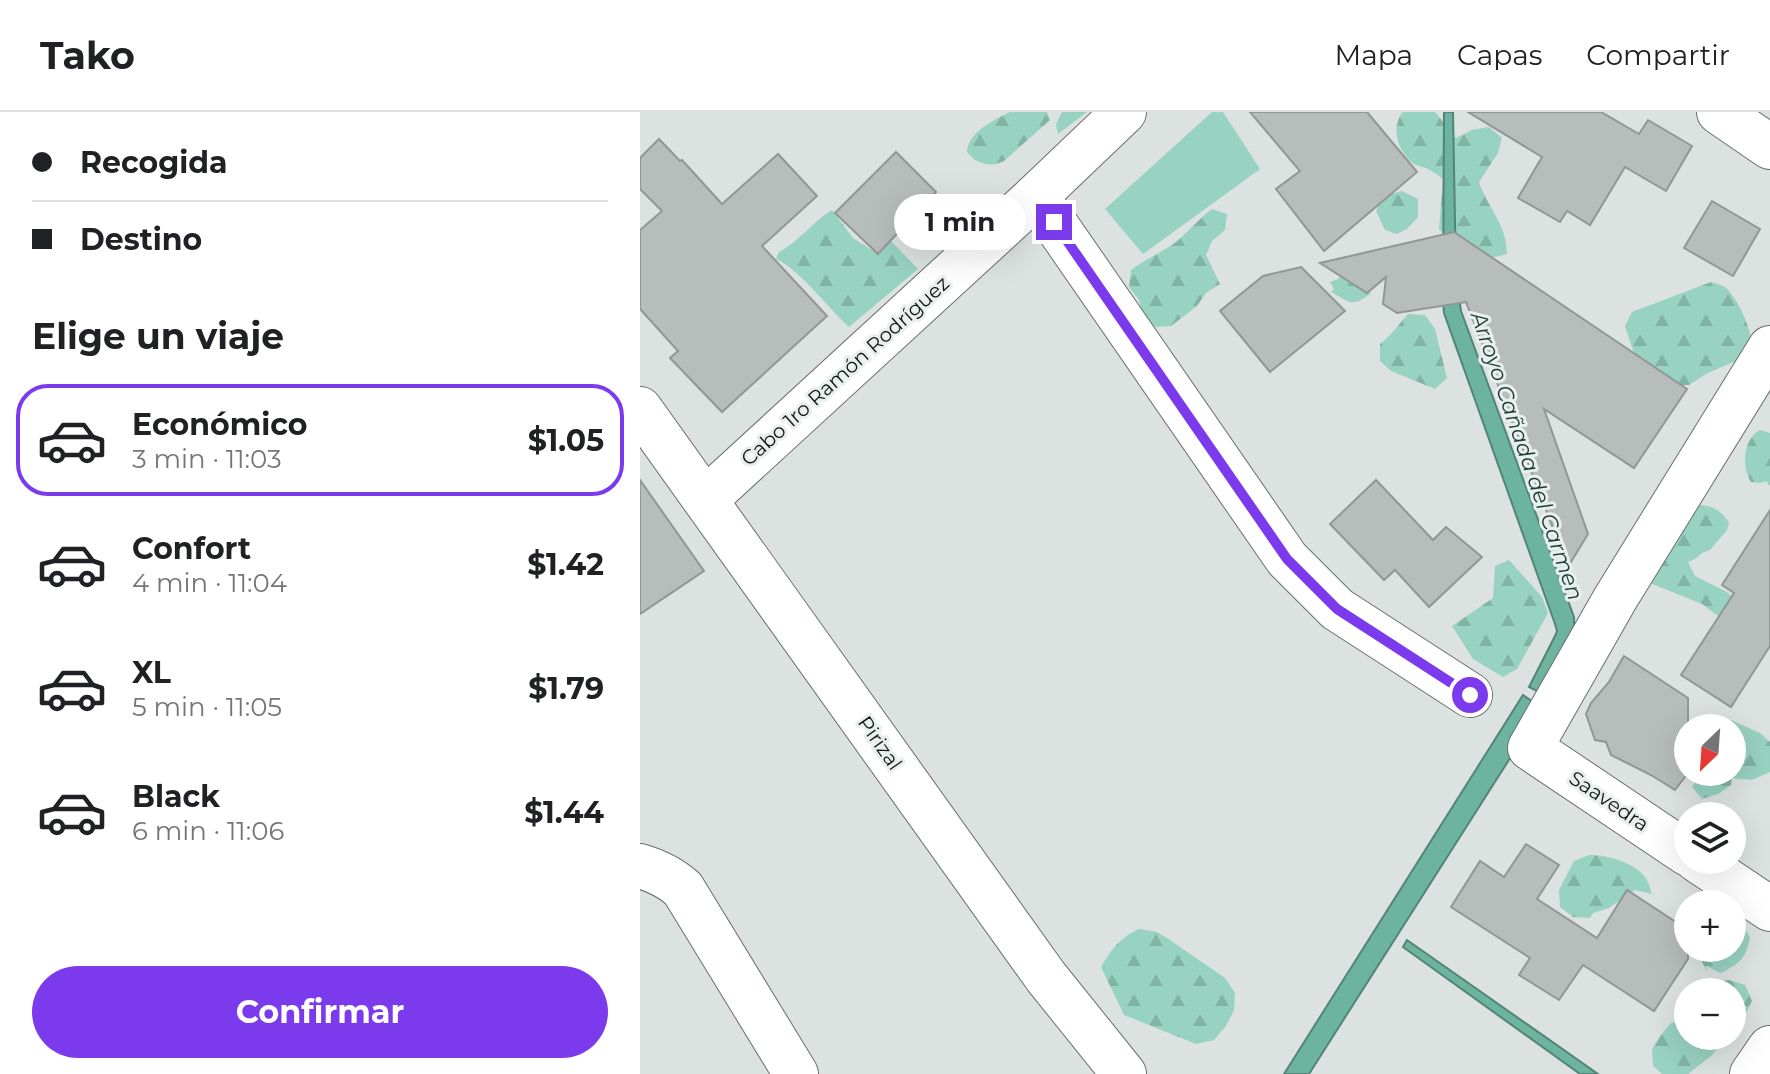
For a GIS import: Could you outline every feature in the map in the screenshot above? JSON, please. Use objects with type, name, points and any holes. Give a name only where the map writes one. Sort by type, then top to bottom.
[{"type":"street","name":"Cabo 1ro Ramón Rodríguez","points":[[706,499],[1124,112]]},
{"type":"street","points":[[1719,112],[1770,147]]},
{"type":"street","points":[[1036,196],[1287,559],[1337,609],[1470,695]]},
{"type":"street","name":"Saavedra","points":[[1674,845],[1530,748],[1615,599],[1770,348]]},
{"type":"street","name":"Pirizal","points":[[640,409],[1046,977],[1124,1074]]},
{"type":"street","points":[[640,866],[672,879],[683,889],[796,1074]]},
{"type":"street","points":[[1718,874],[1770,909]]},
{"type":"street","points":[[1752,1074],[1770,1048]]},
{"type":"green space","points":[[1010,112],[1047,112],[1050,120],[1004,161],[979,162],[967,152],[972,138]]},
{"type":"green space","points":[[1062,112],[1087,112],[1058,134],[1056,124]]},
{"type":"green space","points":[[1212,112],[1223,112],[1260,169],[1143,254],[1105,209]]},
{"type":"green space","points":[[1403,112],[1435,112],[1456,138],[1472,130],[1489,127],[1502,138],[1498,153],[1479,182],[1501,225],[1507,254],[1491,258],[1449,238],[1439,229],[1443,179],[1429,169],[1414,164],[1404,153],[1397,132]]},
{"type":"green space","points":[[1402,191],[1418,199],[1418,217],[1407,229],[1397,234],[1385,230],[1376,211],[1384,196]]},
{"type":"green space","points":[[1212,209],[1227,214],[1225,230],[1212,241],[1206,255],[1220,284],[1171,326],[1155,327],[1143,316],[1139,300],[1129,287],[1131,270],[1172,245]]},
{"type":"green space","points":[[832,210],[853,238],[878,254],[891,241],[918,269],[849,327],[803,280],[776,259],[779,252]]},
{"type":"green space","points":[[1342,273],[1371,286],[1370,294],[1359,301],[1350,302],[1331,292],[1334,289],[1330,282]]},
{"type":"green space","points":[[1711,282],[1726,288],[1738,303],[1748,326],[1753,350],[1689,385],[1672,385],[1643,368],[1625,326],[1632,312]]},
{"type":"green space","points":[[1408,314],[1425,315],[1435,329],[1447,378],[1435,389],[1391,371],[1380,361],[1380,344]]},
{"type":"green space","points":[[1760,430],[1770,433],[1770,485],[1767,481],[1751,482],[1746,469],[1747,447]]},
{"type":"green space","points":[[1691,506],[1717,510],[1729,523],[1710,550],[1688,562],[1695,576],[1739,601],[1732,622],[1702,604],[1650,583]]},
{"type":"green space","points":[[1509,560],[1542,597],[1548,613],[1517,669],[1503,677],[1473,659],[1452,626],[1493,598],[1495,566]]},
{"type":"green space","points":[[1746,727],[1770,742],[1770,772],[1746,779]]},
{"type":"green space","points":[[1693,786],[1730,786],[1702,799]]},
{"type":"green space","points":[[1589,855],[1630,865],[1644,875],[1652,894],[1635,890],[1609,908],[1593,913],[1590,918],[1573,917],[1560,907],[1559,890],[1574,861]]},
{"type":"green space","points":[[1139,929],[1157,932],[1225,978],[1235,993],[1234,1010],[1214,1040],[1196,1044],[1124,1015],[1101,967],[1126,936]]},
{"type":"green space","points":[[1702,962],[1738,962],[1721,973],[1706,966],[1707,971]]},
{"type":"green space","points":[[1746,987],[1752,1001],[1746,1013]]},
{"type":"green space","points":[[1674,1022],[1674,1050],[1716,1050],[1688,1074],[1662,1074],[1653,1066],[1652,1049]]},
{"type":"shaded area","points":[[1444,112],[1453,112],[1456,276],[1461,311],[1574,617],[1575,648],[1549,697],[1529,687],[1557,631],[1444,313]]},
{"type":"shaded area","points":[[1523,695],[1542,708],[1309,1074],[1284,1074]]},
{"type":"shaded area","points":[[1407,940],[1598,1074],[1580,1074],[1403,947]]},
{"type":"building","points":[[1250,112],[1367,112],[1417,172],[1324,251],[1276,189],[1300,171]]},
{"type":"building","points":[[1468,112],[1601,112],[1639,134],[1648,120],[1692,146],[1666,191],[1625,167],[1590,225],[1567,211],[1560,222],[1518,198],[1542,157]]},
{"type":"building","points":[[659,139],[722,204],[778,154],[817,196],[762,246],[827,316],[722,412],[670,358],[678,351],[640,309],[640,230],[662,211],[640,189],[640,158]]},
{"type":"building","points":[[896,152],[936,192],[878,254],[835,213]]},
{"type":"building","points":[[1712,201],[1760,229],[1733,276],[1684,248]]},
{"type":"building","points":[[1454,232],[1687,389],[1634,468],[1544,409],[1588,534],[1568,567],[1466,302],[1397,313],[1383,304],[1386,277],[1367,293],[1320,263]]},
{"type":"building","points":[[1301,267],[1345,311],[1270,372],[1220,311],[1263,276]]},
{"type":"building","points":[[640,480],[704,571],[640,614]]},
{"type":"building","points":[[1376,480],[1433,540],[1446,527],[1482,557],[1429,607],[1395,570],[1384,580],[1330,524]]},
{"type":"building","points":[[1770,510],[1770,646],[1731,707],[1681,675],[1734,593],[1722,585]]},
{"type":"building","points":[[1624,656],[1688,698],[1688,714],[1674,714],[1674,786],[1678,786],[1675,790],[1611,755],[1606,742],[1595,740],[1586,714]]},
{"type":"building","points":[[1526,844],[1559,865],[1537,899],[1597,938],[1627,890],[1674,921],[1674,962],[1686,962],[1654,1011],[1583,965],[1559,1000],[1519,975],[1530,958],[1451,907],[1480,861],[1504,877]]},
{"type":"route","points":[[1054,222],[1287,559],[1337,609],[1470,695]]},
{"type":"water label","name":"Arroyo Cañada del Carmen","points":[[1527,456]]}]
